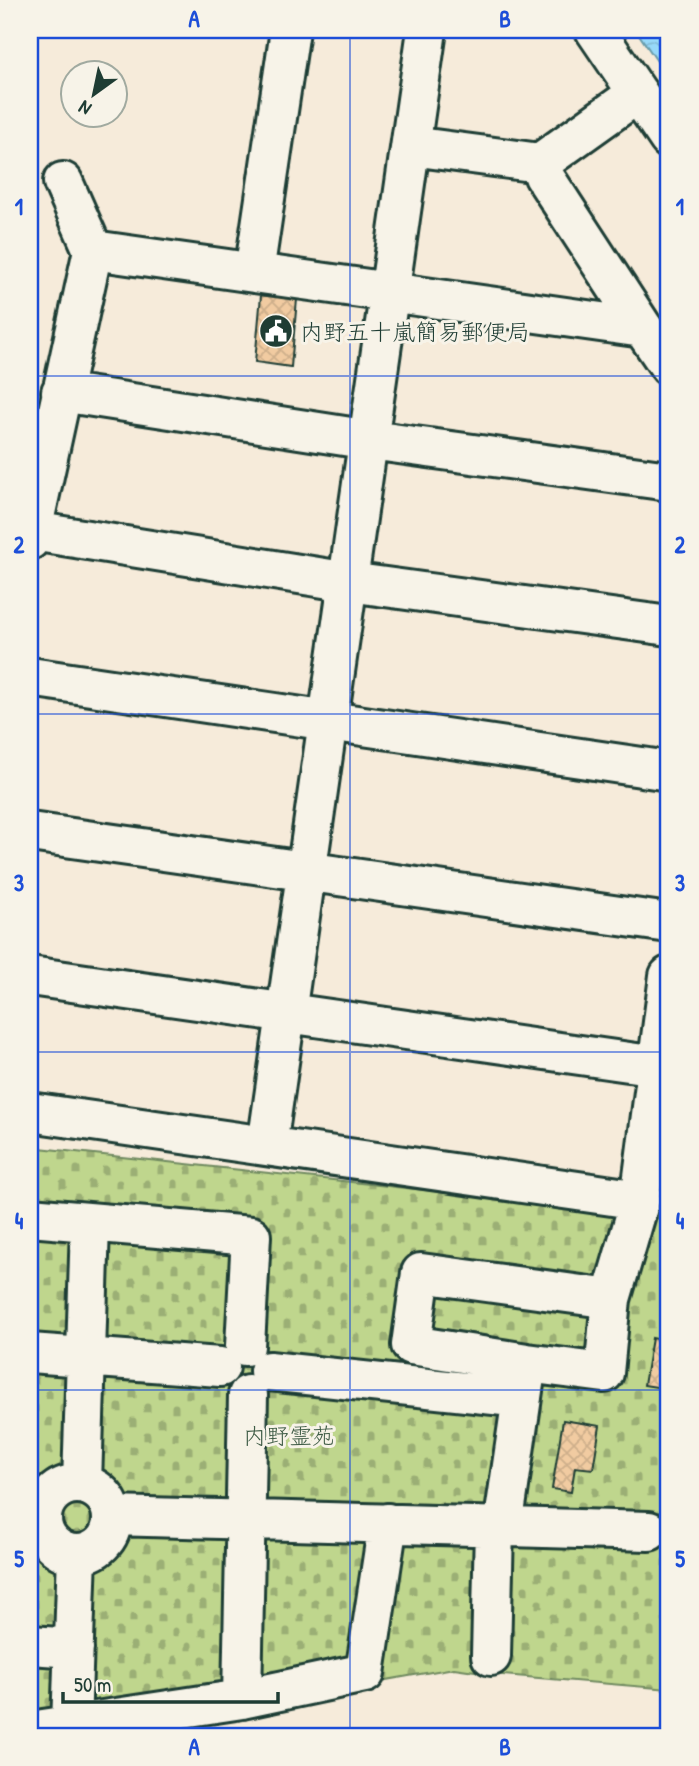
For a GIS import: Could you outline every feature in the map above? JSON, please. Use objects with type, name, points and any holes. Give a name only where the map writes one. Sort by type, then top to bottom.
[{"type":"street","points":[[254,274],[290,30]]},
{"type":"street","points":[[267,1146],[428,30]]},
{"type":"street","points":[[596,30],[669,139]]},
{"type":"street","points":[[411,146],[540,163],[638,93]]},
{"type":"street","points":[[540,163],[544,176],[669,366]]},
{"type":"street","points":[[63,182],[93,250],[31,536],[669,626]]},
{"type":"street","points":[[93,250],[643,328]]},
{"type":"street","points":[[61,392],[370,440],[669,481]]},
{"type":"street","points":[[30,677],[669,771]]},
{"type":"street","points":[[30,832],[669,923]]},
{"type":"street","points":[[30,976],[657,1066]]},
{"type":"street","points":[[30,1353],[245,1370],[525,1380],[604,1373],[611,1299],[640,1200],[669,976]]},
{"type":"street","points":[[30,1112],[640,1200]]},
{"type":"street","points":[[30,1217],[251,1236],[245,1370],[246,1521],[242,1699]]},
{"type":"street","points":[[82,1484],[90,1224]]},
{"type":"street","points":[[525,1380],[411,1345],[421,1273],[611,1299]]},
{"type":"street","points":[[492,1656],[498,1527],[525,1380]]},
{"type":"street","points":[[82,1484],[102,1494],[112,1516],[106,1541],[96,1549],[77,1554],[59,1550],[50,1542],[36,1518],[51,1495],[60,1488],[82,1484]]},
{"type":"street","points":[[112,1516],[649,1531]]},
{"type":"street","points":[[30,1731],[242,1699],[365,1673],[388,1523]]},
{"type":"street","points":[[71,1726],[77,1554]]},
{"type":"street","points":[[30,1645],[74,1648]]},
{"type":"green space","name":"内野霊苑","points":[[30,1147],[599,1209],[669,1220],[669,1689],[503,1675],[454,1668],[69,1736],[30,1736]]},
{"type":"water","points":[[636,30],[669,30],[669,79]]},
{"type":"building","points":[[261,295],[297,299],[291,367],[255,362]]},
{"type":"building","points":[[669,1286],[669,1389],[644,1385],[652,1338],[661,1340]]},
{"type":"building","points":[[563,1420],[600,1426],[593,1469],[575,1467],[571,1492],[552,1489]]},
{"type":"place","name":"内野五十嵐簡易郵便局","points":[[276,331]]}]
